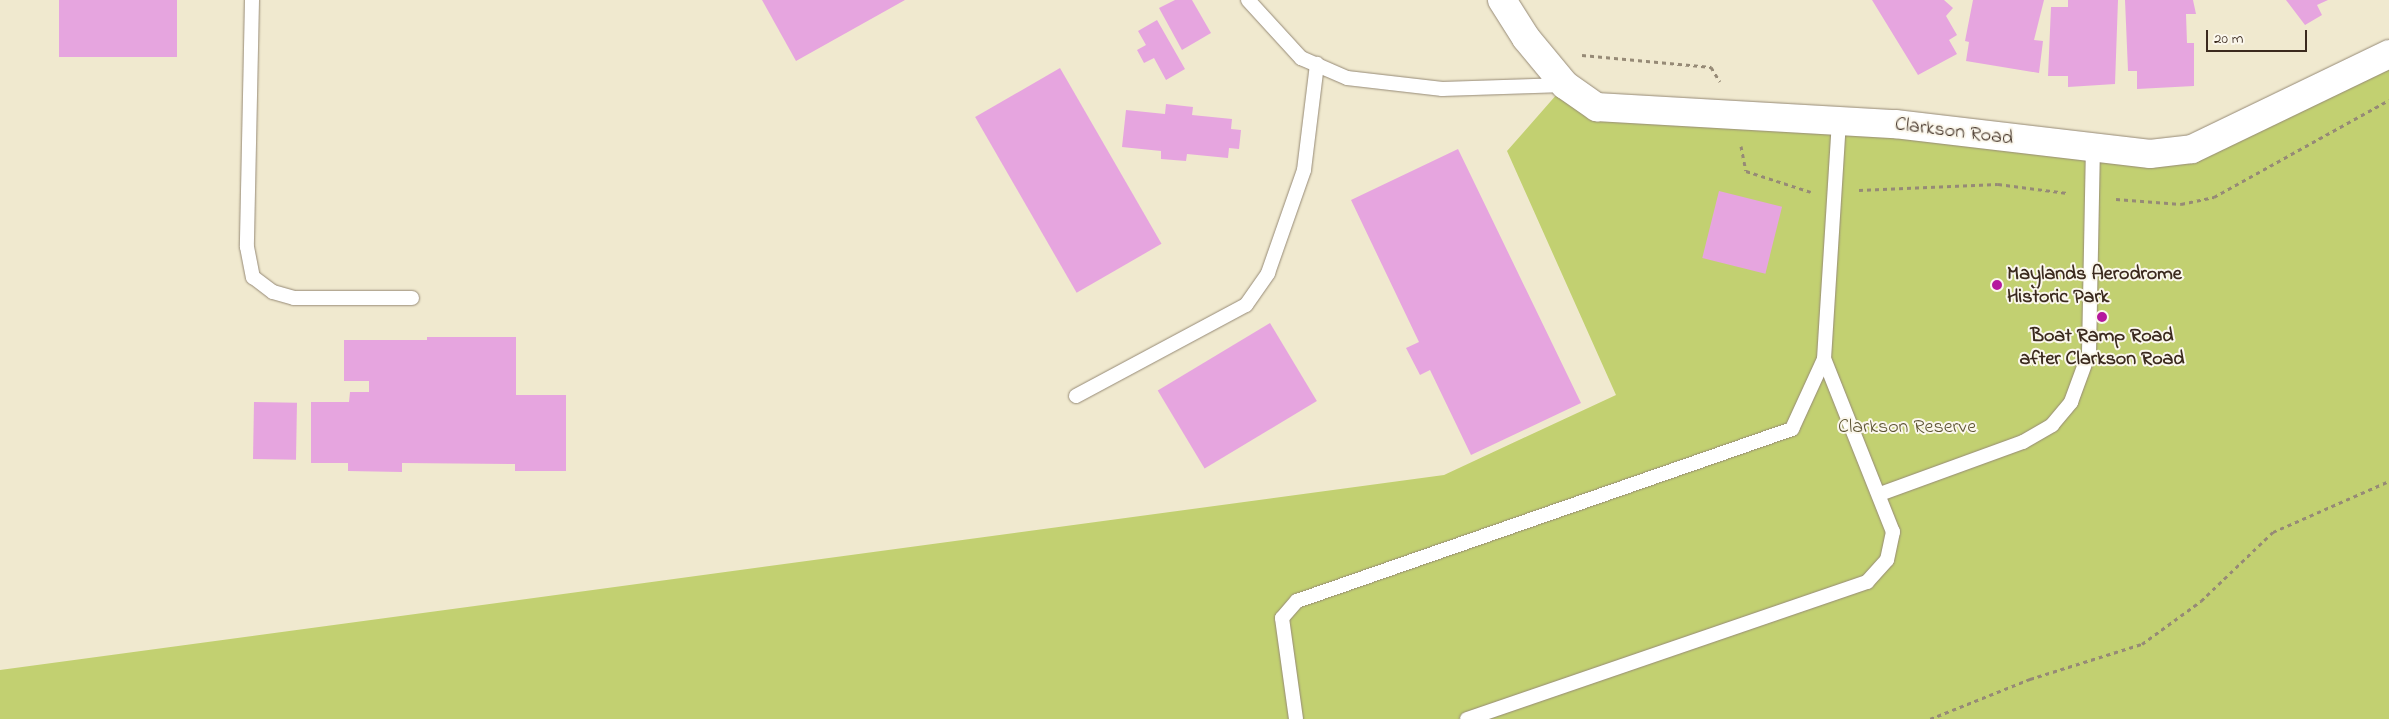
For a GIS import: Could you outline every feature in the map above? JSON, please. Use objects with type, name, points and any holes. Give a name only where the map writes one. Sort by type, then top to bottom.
[{"type":"street","name":"Clarkson Road","points":[[1502,0],[1526,38],[1565,85],[1597,107],[1839,120],[2093,150],[2150,154],[2192,148],[2389,54]]},
{"type":"lane","points":[[252,0],[247,247],[253,277],[273,292],[294,298],[412,298]]},
{"type":"lane","points":[[1248,0],[1301,58],[1347,78],[1442,89],[1565,85]]},
{"type":"lane","points":[[1076,396],[1246,305],[1268,273],[1304,170],[1317,64]]},
{"type":"lane","points":[[1296,719],[1282,618],[1296,601],[1792,428],[1824,358],[1839,120]]},
{"type":"lane","points":[[1880,494],[2023,442],[2052,425],[2071,402],[2089,354],[2093,150]]},
{"type":"lane","points":[[1467,719],[1868,582],[1887,560],[1893,532],[1880,494],[1824,358]]},
{"type":"path","points":[[1930,719],[2030,679],[2142,644],[2201,601],[2273,532],[2389,481]]},
{"type":"green space","name":"Clarkson Reserve","points":[[2389,62],[2389,719],[0,719],[0,670],[1444,475],[1616,395],[1507,151],[1565,85],[1597,107],[2151,161]]},
{"type":"building","points":[[59,0],[177,0],[177,57],[59,57]]},
{"type":"building","points":[[762,0],[905,0],[796,61]]},
{"type":"building","points":[[1175,0],[1192,0],[1211,33],[1182,50],[1159,8]]},
{"type":"building","points":[[1872,0],[1944,0],[1953,8],[1946,16],[1957,35],[1949,40],[1957,54],[1918,75]]},
{"type":"building","points":[[1973,0],[2044,0],[2034,40],[2043,41],[2039,73],[1966,61],[1969,42],[1965,41]]},
{"type":"building","points":[[2068,0],[2118,0],[2115,84],[2068,87],[2068,76],[2048,76],[2051,7],[2068,7]]},
{"type":"building","points":[[2125,0],[2193,0],[2196,14],[2186,14],[2187,43],[2194,43],[2194,86],[2137,89],[2137,71],[2128,71]]},
{"type":"building","points":[[2286,0],[2328,0],[2317,5],[2322,15],[2305,25]]},
{"type":"building","points":[[1157,20],[1185,69],[1166,80],[1154,58],[1144,63],[1137,50],[1146,45],[1138,31]]},
{"type":"building","points":[[1060,68],[1162,244],[1077,293],[975,117]]},
{"type":"building","points":[[1166,104],[1193,107],[1192,115],[1232,119],[1231,129],[1241,130],[1239,149],[1229,148],[1228,158],[1187,154],[1186,161],[1161,159],[1161,151],[1122,147],[1126,110],[1165,114]]},
{"type":"building","points":[[1458,149],[1581,403],[1471,455],[1430,370],[1420,375],[1406,348],[1419,342],[1351,200]]},
{"type":"building","points":[[1719,191],[1782,207],[1765,274],[1702,258]]},
{"type":"building","points":[[1270,323],[1317,401],[1205,468],[1158,390]]},
{"type":"building","points":[[427,337],[516,337],[516,395],[566,395],[566,471],[515,471],[515,464],[402,463],[402,472],[348,471],[348,463],[311,463],[311,402],[349,402],[350,392],[369,392],[369,381],[344,381],[344,340],[427,340]]},
{"type":"building","points":[[254,402],[297,403],[296,460],[253,459]]},
{"type":"place","name":"Maylands Aerodrome Historic Park","points":[[1997,285]]},
{"type":"place","name":"Boat Ramp Road after Clarkson Road","points":[[2102,317]]}]
